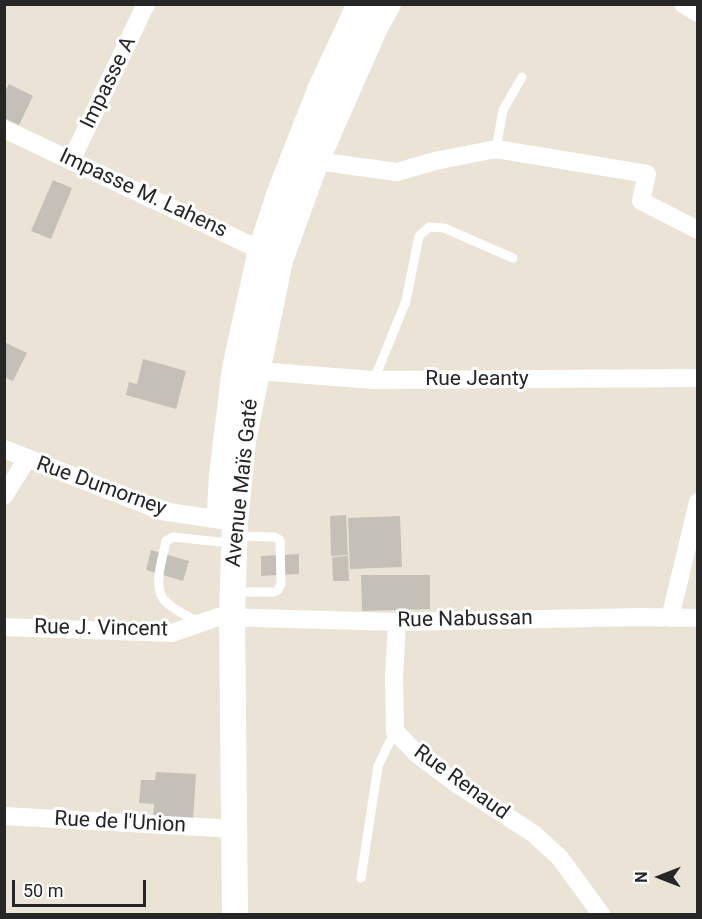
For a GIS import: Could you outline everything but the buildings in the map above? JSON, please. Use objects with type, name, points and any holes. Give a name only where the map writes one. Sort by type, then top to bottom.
[{"type":"main road","name":"Avenue Maïs Gaté","points":[[227,530],[222,475],[235,368],[271,255],[316,160],[367,9]]},
{"type":"main road","name":"Avenue Maïs Gaté","points":[[235,915],[227,828],[221,612],[227,530],[256,371],[280,192],[321,87],[367,9]]},
{"type":"main road","name":"Avenue Maïs Gaté","points":[[220,915],[227,828]]},
{"type":"street","name":"Impasse A","points":[[71,161],[146,4]]},
{"type":"street","points":[[684,5],[698,13]]},
{"type":"street","name":"Impasse M. Lahens","points":[[4,129],[271,255]]},
{"type":"street","points":[[316,160],[397,172],[435,161],[496,149],[647,174],[641,201],[698,230]]},
{"type":"street","name":"Rue Jeanty","points":[[256,371],[374,380],[698,378]]},
{"type":"street","name":"Rue Dumorney","points":[[4,449],[162,511],[227,530]]},
{"type":"street","points":[[4,496],[27,459]]},
{"type":"street","points":[[670,618],[698,502]]},
{"type":"street","name":"Rue Nabussan","points":[[221,612],[397,622],[698,618]]},
{"type":"street","name":"Rue J. Vincent","points":[[4,627],[172,633],[221,612]]},
{"type":"street","name":"Rue Renaud","points":[[397,622],[394,677],[395,731],[417,754],[540,840],[560,858],[601,915]]},
{"type":"street","name":"Rue de l'Union","points":[[4,816],[227,828]]},
{"type":"lane","points":[[496,149],[503,110],[522,77]]},
{"type":"lane","points":[[374,380],[406,301],[419,236],[429,226],[444,228],[513,258]]},
{"type":"lane","points":[[227,530],[275,537],[280,540],[281,584],[278,590],[221,612],[165,602],[161,594],[159,579],[166,541],[173,537],[227,530]]},
{"type":"lane","points":[[361,878],[378,766],[395,731]]}]
